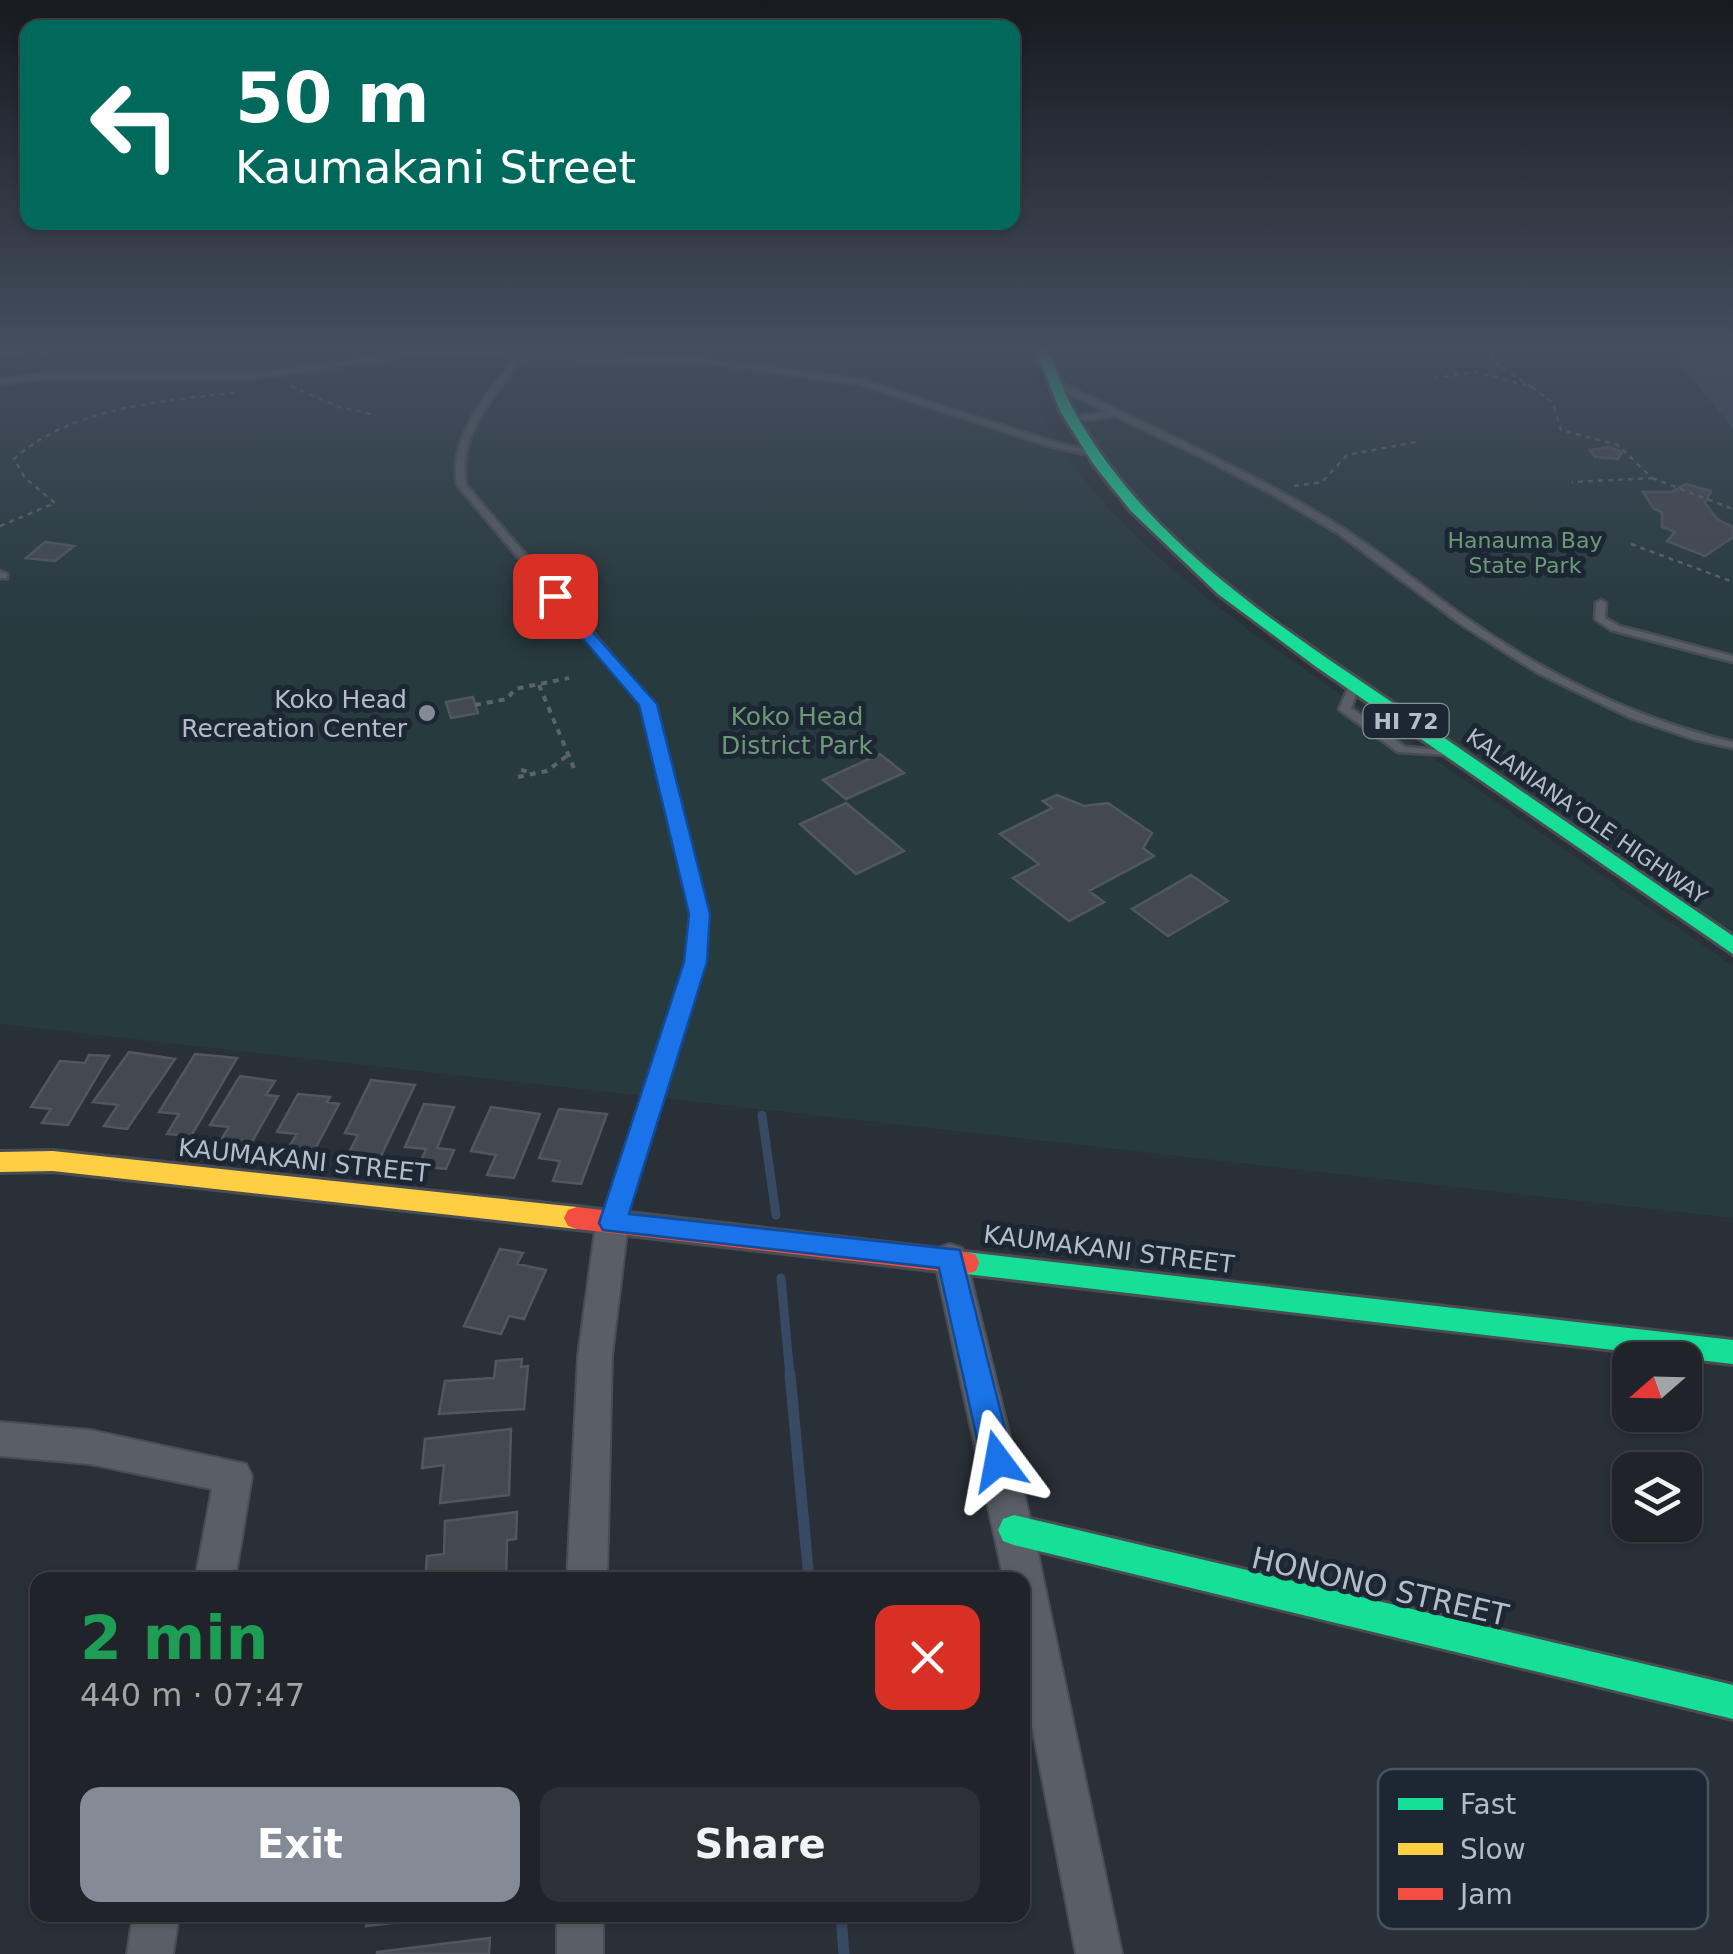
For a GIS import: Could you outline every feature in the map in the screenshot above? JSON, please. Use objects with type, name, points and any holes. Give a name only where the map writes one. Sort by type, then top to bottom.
[{"type":"street","name":"KALANIANA’OLE HIGHWAY","points":[[1083,439],[1174,544],[1354,684],[1733,948]]},
{"type":"street","name":"KAUMAKANI STREET","points":[[0,1162],[53,1160],[950,1258],[1733,1352]]},
{"type":"street","points":[[587,1572],[591,1388],[598,1299],[612,1223]]},
{"type":"street","points":[[950,1258],[1023,1572]]},
{"type":"street","points":[[0,1439],[90,1447],[233,1476],[216,1572]]},
{"type":"street","name":"HONONO STREET","points":[[1014,1530],[1733,1702]]},
{"type":"street","points":[[1030,1606],[1103,1952]]},
{"type":"street","points":[[150,1954],[155,1922]]},
{"type":"street","points":[[580,1922],[580,1954]]},
{"type":"lane","points":[[464,439],[457,470],[462,486],[648,704],[700,914],[695,962],[612,1223]]},
{"type":"lane","points":[[1037,439],[1090,452]]},
{"type":"lane","points":[[1168,439],[1276,492],[1342,532],[1517,655],[1648,720],[1733,745]]},
{"type":"lane","points":[[1601,604],[1600,619],[1615,628],[1733,660]]},
{"type":"path","points":[[0,526],[55,502],[25,478],[14,459],[40,439]]},
{"type":"path","points":[[1594,439],[1618,446],[1652,478],[1733,509]]},
{"type":"path","points":[[1276,492],[1322,482],[1347,456],[1416,442]]},
{"type":"path","points":[[1572,482],[1652,478]]},
{"type":"path","points":[[1630,544],[1733,582]]},
{"type":"path","points":[[476,705],[506,700],[515,690],[569,678]]},
{"type":"path","points":[[539,685],[576,773]]},
{"type":"path","points":[[518,777],[546,771],[557,758],[568,754]]},
{"type":"path","points":[[521,770],[534,773]]},
{"type":"green space","name":"Koko Head District Park","points":[[0,439],[1057,439],[1113,513],[1147,547],[1258,637],[1733,966],[1733,1218],[0,1024]]},
{"type":"green space","name":"Hanauma Bay State Park","points":[[1094,439],[1733,439],[1733,947],[1174,544]]},
{"type":"building","points":[[1608,447],[1622,452],[1618,459],[1595,457],[1590,450]]},
{"type":"building","points":[[1686,484],[1711,491],[1705,503],[1717,519],[1733,527],[1733,537],[1705,556],[1667,541],[1675,532],[1662,527],[1662,512],[1654,509],[1643,492],[1671,492]]},
{"type":"building","points":[[45,542],[74,546],[55,561],[26,558]]},
{"type":"building","points":[[473,697],[478,713],[451,718],[446,702]]},
{"type":"building","points":[[880,754],[904,773],[846,799],[823,780]]},
{"type":"building","points":[[1057,795],[1084,806],[1108,803],[1152,833],[1143,848],[1154,856],[1089,891],[1104,902],[1069,921],[1013,878],[1039,864],[1000,834],[1052,808],[1043,801]]},
{"type":"building","points":[[846,803],[904,851],[856,874],[800,824]]},
{"type":"building","points":[[1191,875],[1228,901],[1168,936],[1132,909]]},
{"type":"building","points":[[129,1052],[175,1059],[127,1129],[104,1126],[118,1105],[93,1102]]},
{"type":"building","points":[[195,1054],[237,1058],[191,1136],[167,1134],[179,1114],[159,1112]]},
{"type":"building","points":[[89,1055],[109,1056],[68,1125],[42,1123],[51,1109],[31,1107],[60,1061],[85,1063]]},
{"type":"building","points":[[240,1076],[275,1081],[266,1095],[278,1096],[249,1147],[219,1143],[229,1127],[210,1125]]},
{"type":"building","points":[[371,1080],[415,1085],[379,1160],[347,1156],[358,1135],[345,1133]]},
{"type":"building","points":[[298,1094],[330,1097],[327,1102],[339,1104],[313,1153],[287,1150],[297,1134],[277,1132]]},
{"type":"building","points":[[424,1104],[454,1107],[437,1148],[454,1150],[446,1169],[419,1166],[426,1149],[405,1147]]},
{"type":"building","points":[[491,1107],[540,1114],[514,1178],[487,1175],[496,1155],[471,1151]]},
{"type":"building","points":[[559,1109],[607,1114],[581,1184],[553,1181],[560,1161],[539,1158]]},
{"type":"building","points":[[500,1249],[523,1253],[517,1264],[546,1270],[524,1319],[509,1316],[501,1334],[464,1326]]},
{"type":"building","points":[[522,1359],[521,1367],[528,1366],[524,1409],[439,1414],[445,1381],[494,1378],[496,1361]]},
{"type":"building","points":[[511,1429],[509,1495],[440,1503],[444,1465],[422,1468],[425,1439]]},
{"type":"building","points":[[517,1512],[516,1539],[507,1540],[506,1572],[426,1572],[427,1556],[444,1554],[445,1521]]},
{"type":"building","points":[[366,1922],[401,1922],[366,1926]]},
{"type":"building","points":[[490,1938],[489,1954],[377,1954],[377,1952]]},
{"type":"waterway","points":[[762,1115],[776,1215]]},
{"type":"waterway","points":[[781,1278],[790,1377]]},
{"type":"waterway","points":[[790,1374],[808,1572]]},
{"type":"waterway","points":[[842,1922],[844,1954]]},
{"type":"traffic: fast","points":[[1085,439],[1136,508],[1224,590],[1733,947]]},
{"type":"traffic: fast","points":[[966,1263],[1733,1352]]},
{"type":"traffic: fast","points":[[1014,1530],[1733,1702]]},
{"type":"traffic: slow","points":[[0,1162],[53,1161],[577,1218]]},
{"type":"traffic: jam","points":[[577,1218],[966,1263]]},
{"type":"place","name":"Koko Head Recreation Center","points":[[427,713]]},
{"type":"route","points":[[555,596],[648,704],[700,914],[695,962],[612,1223],[950,1258],[998,1461]]}]
